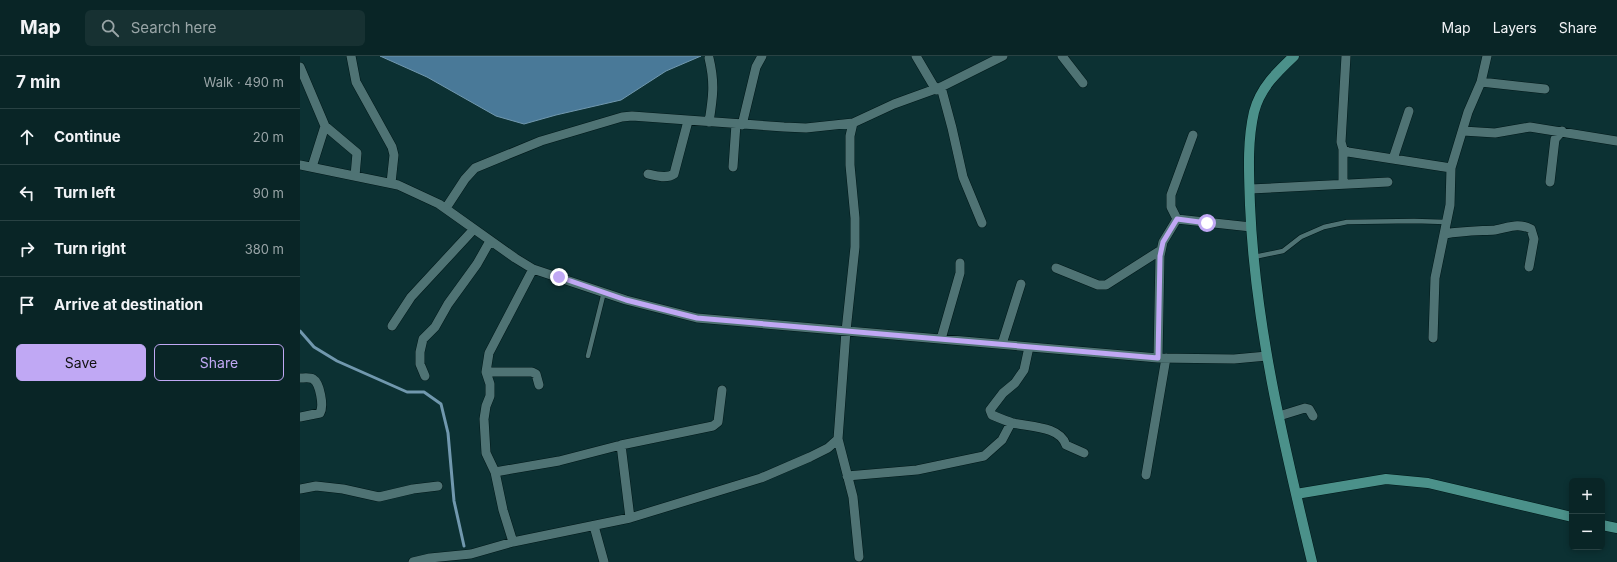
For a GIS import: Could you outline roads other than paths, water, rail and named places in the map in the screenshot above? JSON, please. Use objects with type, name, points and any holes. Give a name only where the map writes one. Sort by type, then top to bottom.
[{"type":"street","points":[[351,56],[356,82],[392,147],[394,155],[391,183]]},
{"type":"street","points":[[733,167],[739,124],[756,67],[762,56]]},
{"type":"street","points":[[916,56],[938,89],[952,128],[963,177],[982,223]]},
{"type":"street","points":[[446,208],[475,168],[541,141],[622,118],[632,116],[806,128],[853,123],[894,104],[938,89],[1003,56]]},
{"type":"street","points":[[1062,56],[1083,82]]},
{"type":"street","points":[[1294,56],[1271,78],[1263,88],[1254,110],[1249,160],[1251,228],[1267,356],[1312,562]]},
{"type":"street","points":[[1343,184],[1343,150],[1341,142],[1346,56]]},
{"type":"street","points":[[1433,338],[1435,278],[1450,205],[1451,168],[1468,112],[1481,82],[1487,56]]},
{"type":"street","points":[[709,58],[714,78],[714,92],[709,122]]},
{"type":"street","points":[[300,67],[325,126],[358,153],[355,176]]},
{"type":"street","points":[[1481,82],[1545,89]]},
{"type":"street","points":[[1392,160],[1409,111]]},
{"type":"street","points":[[648,174],[663,177],[674,174],[688,121]]},
{"type":"street","points":[[853,123],[850,136],[850,165],[855,218],[855,247],[846,331],[838,439],[853,497],[859,557]]},
{"type":"street","points":[[312,167],[325,126]]},
{"type":"street","points":[[1463,131],[1495,133],[1530,127],[1617,141]]},
{"type":"street","points":[[1550,182],[1555,139],[1562,131]]},
{"type":"street","points":[[1177,219],[1170,207],[1171,196],[1193,135]]},
{"type":"street","points":[[1343,150],[1392,160],[1451,168]]},
{"type":"street","points":[[300,165],[391,183],[446,208],[490,241],[533,268],[604,292],[697,318],[1162,358],[1234,360],[1267,356]]},
{"type":"street","points":[[1250,189],[1388,182]]},
{"type":"street","points":[[1177,219],[1251,228]]},
{"type":"street","points":[[1146,475],[1162,358],[1161,250],[1163,242],[1177,219]]},
{"type":"street","points":[[1445,234],[1466,230],[1496,230],[1514,225],[1524,226],[1531,229],[1534,239],[1529,267]]},
{"type":"street","points":[[392,326],[411,297],[474,229]]},
{"type":"street","points":[[425,376],[420,364],[420,352],[423,339],[435,327],[448,304],[477,264],[490,241]]},
{"type":"street","points":[[1056,268],[1098,285],[1106,285],[1161,250]]},
{"type":"street","points":[[941,339],[960,273],[960,263]]},
{"type":"street","points":[[514,542],[503,510],[495,472],[486,453],[484,419],[486,406],[490,396],[490,384],[486,372],[489,353],[533,268]]},
{"type":"street","points":[[1002,344],[1021,284]]},
{"type":"street","points":[[1029,346],[1024,370],[1016,384],[1003,393],[990,410],[992,415],[1011,422],[1043,428],[1059,434],[1064,439],[1066,445],[1084,453]]},
{"type":"street","points":[[486,372],[532,372],[536,374],[539,385]]},
{"type":"street","points":[[300,378],[312,378],[318,384],[322,408],[320,413],[300,417]]},
{"type":"street","points":[[495,472],[559,461],[620,445],[713,426],[718,422],[722,390]]},
{"type":"street","points":[[1279,416],[1304,408],[1309,409],[1313,416]]},
{"type":"street","points":[[847,476],[917,470],[984,456],[1002,440],[1011,422]]},
{"type":"street","points":[[413,562],[430,558],[471,554],[514,542],[630,518],[761,478],[828,448],[838,439]]},
{"type":"street","points":[[620,445],[630,518]]},
{"type":"street","points":[[1296,494],[1386,480],[1428,483],[1569,516]]},
{"type":"street","points":[[300,489],[316,486],[343,489],[384,497],[413,489],[438,486]]},
{"type":"street","points":[[1605,525],[1617,528]]},
{"type":"street","points":[[594,526],[604,562]]},
{"type":"lane","points":[[1254,257],[1283,251],[1300,236],[1324,227],[1347,222],[1447,222]]},
{"type":"lane","points":[[588,356],[604,292]]},
{"type":"water","points":[[380,56],[701,56],[666,71],[621,100],[524,124],[496,116],[427,77]]},
{"type":"waterway","points":[[300,331],[314,347],[337,361],[407,392],[424,392],[441,404],[448,433],[454,501],[464,546]]}]
